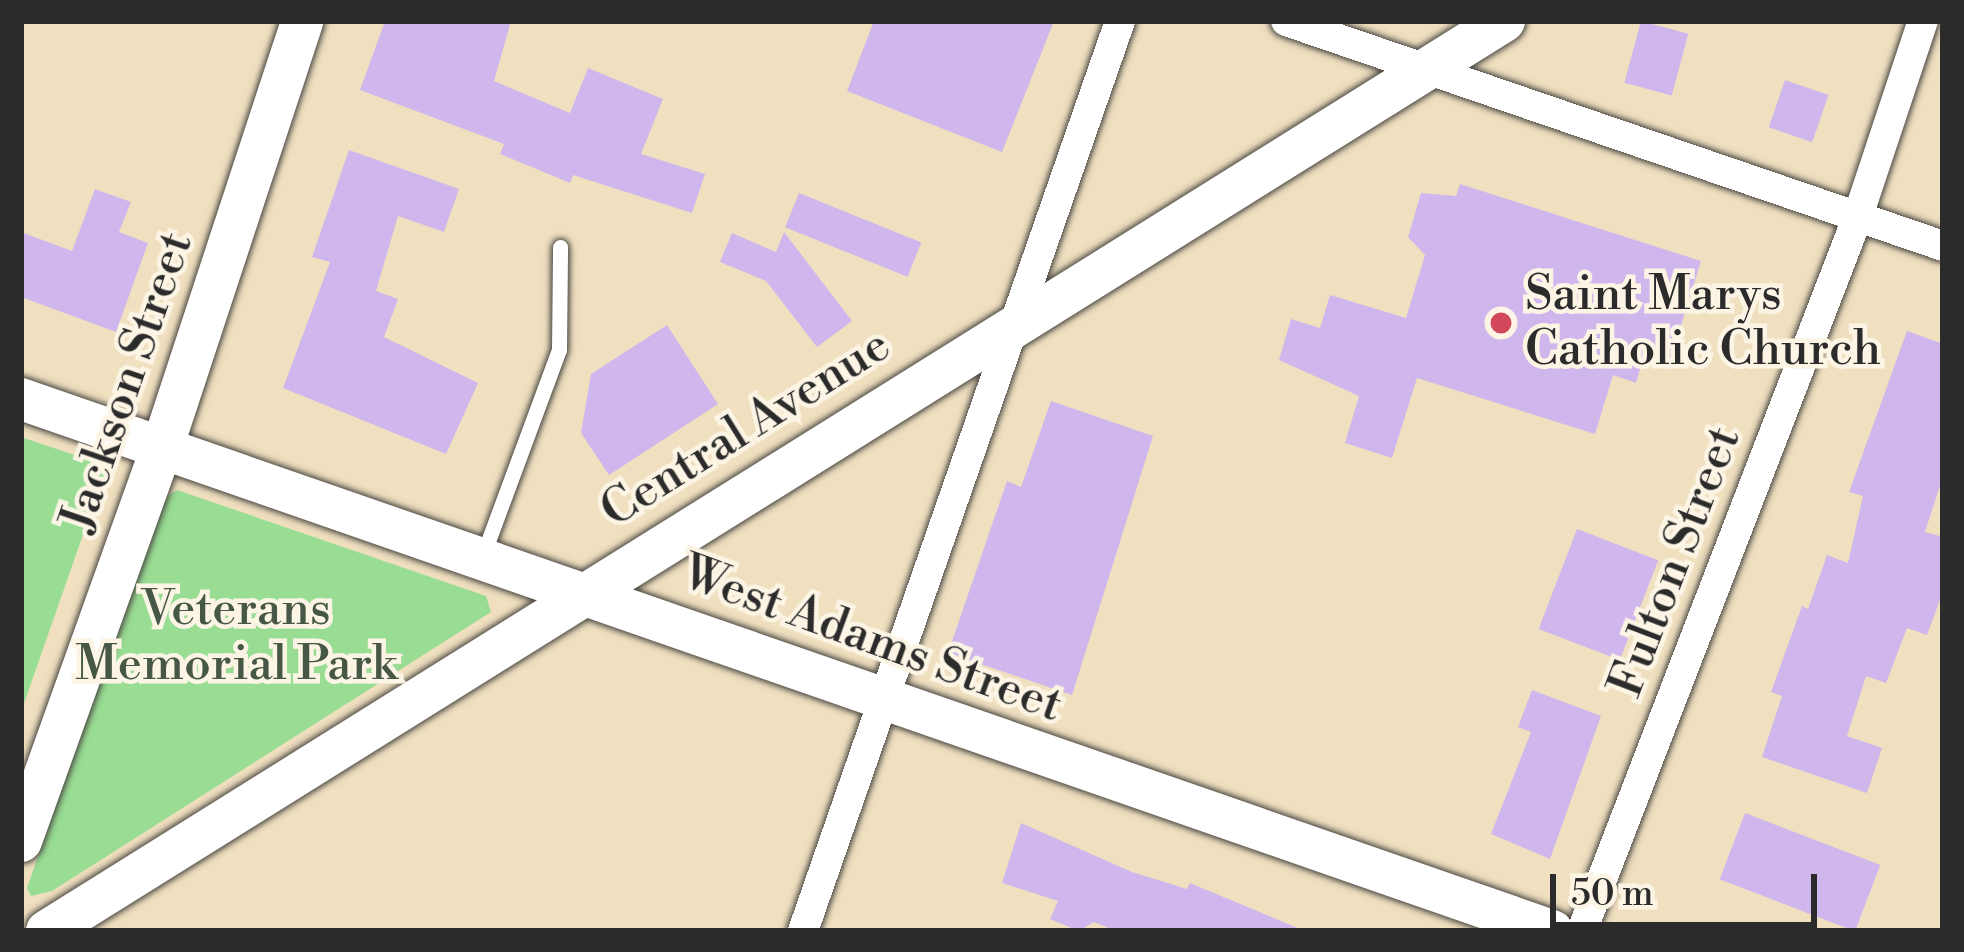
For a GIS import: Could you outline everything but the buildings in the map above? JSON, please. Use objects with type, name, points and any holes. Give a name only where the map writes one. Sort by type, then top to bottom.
[{"type":"street","name":"Jackson Street","points":[[21,841],[162,448],[302,21]]},
{"type":"street","points":[[802,931],[1120,21]]},
{"type":"street","points":[[1286,21],[1943,245]]},
{"type":"street","name":"Central Avenue","points":[[47,931],[581,592],[1504,21]]},
{"type":"street","name":"Fulton Street","points":[[1582,931],[1858,216],[1923,21]]},
{"type":"street","name":"West Adams Street","points":[[21,399],[1552,931]]},
{"type":"lane","points":[[482,558],[559,350],[560,248]]},
{"type":"green space","points":[[21,437],[107,466],[21,712]]},
{"type":"green space","name":"Veterans Memorial Park","points":[[177,490],[486,596],[491,612],[52,891],[31,896],[27,888],[161,500]]},
{"type":"place","name":"Saint Marys Catholic Church","points":[[1501,323]]}]
